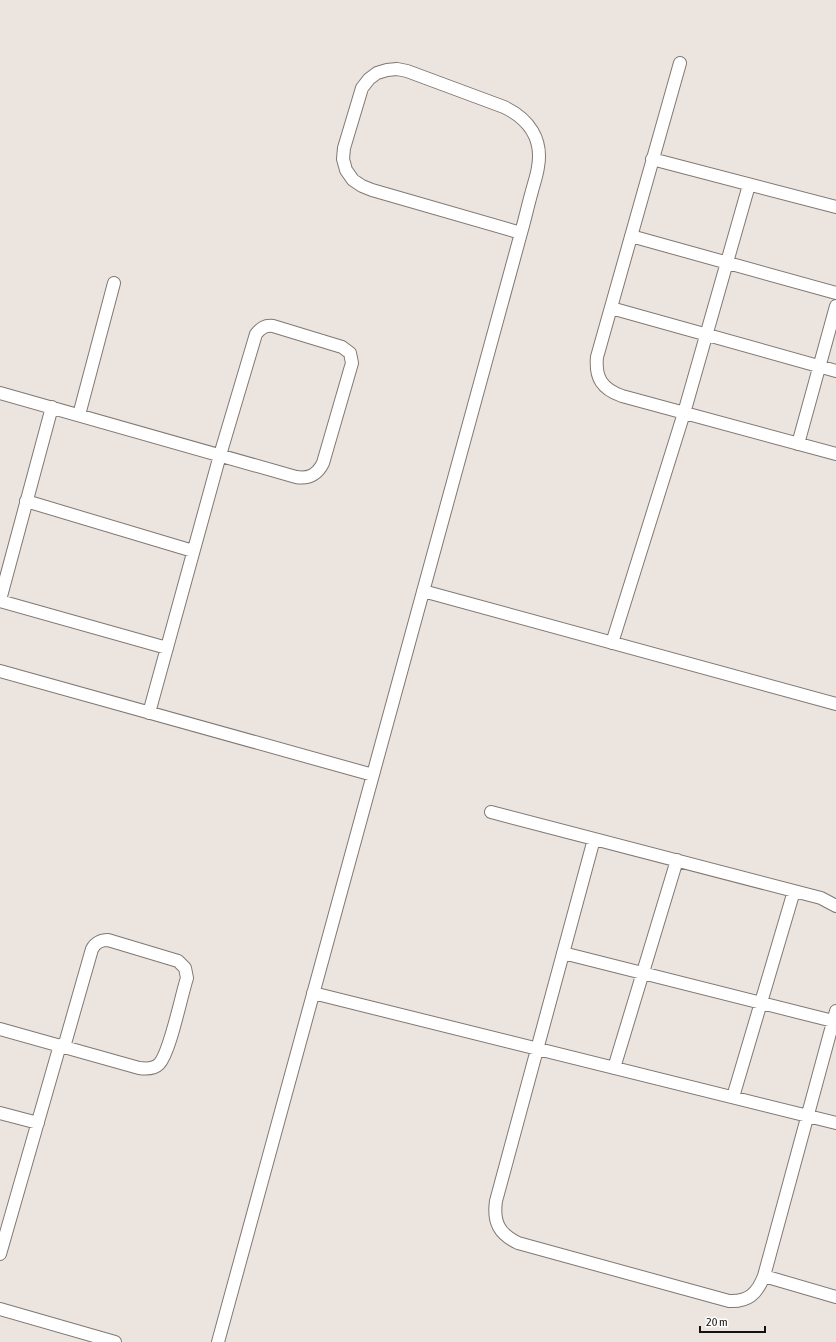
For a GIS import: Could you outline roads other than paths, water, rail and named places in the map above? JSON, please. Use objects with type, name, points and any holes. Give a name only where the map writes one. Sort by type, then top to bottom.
[{"type":"lane","points":[[680,63],[597,357],[596,367],[598,377],[604,386],[612,392],[622,396],[836,454]]},
{"type":"lane","points":[[218,1342],[521,233],[538,168],[539,155],[537,143],[532,131],[525,121],[504,107],[407,71],[397,69],[387,70],[377,73],[369,79],[362,88],[344,148],[343,159],[346,170],[353,180],[372,190],[521,233]]},
{"type":"lane","points":[[652,159],[836,207]]},
{"type":"lane","points":[[612,643],[684,413],[749,185]]},
{"type":"lane","points":[[631,236],[836,293]]},
{"type":"lane","points":[[78,415],[114,283]]},
{"type":"lane","points":[[798,444],[836,306]]},
{"type":"lane","points":[[610,308],[836,371]]},
{"type":"lane","points":[[0,393],[52,407],[78,415],[220,455],[296,477],[303,478],[316,474],[325,458],[352,363],[350,353],[342,347],[273,326],[268,325],[259,330],[256,334],[220,455],[149,713]]},
{"type":"lane","points":[[52,407],[0,601],[167,648]]},
{"type":"lane","points":[[26,501],[193,551]]},
{"type":"lane","points":[[423,591],[836,704]]},
{"type":"lane","points":[[0,671],[373,775]]},
{"type":"lane","points":[[491,812],[821,898],[836,906]]},
{"type":"lane","points":[[563,953],[761,1003],[835,1016],[764,1276],[755,1293],[747,1298],[738,1301],[729,1301],[518,1243],[509,1239],[501,1231],[496,1222],[494,1212],[496,1201],[537,1048],[594,839]]},
{"type":"lane","points":[[614,1068],[677,860]]},
{"type":"lane","points":[[733,1097],[794,891]]},
{"type":"lane","points":[[0,1031],[62,1046],[139,1068],[152,1068],[158,1065],[162,1060],[167,1049],[187,978],[185,968],[178,961],[108,940],[99,941],[92,949],[62,1046],[38,1123],[3,1234],[0,1254]]},
{"type":"lane","points":[[313,993],[836,1123]]},
{"type":"lane","points":[[0,1113],[38,1123]]},
{"type":"lane","points":[[764,1276],[836,1297]]},
{"type":"lane","points":[[0,1309],[115,1342]]}]
